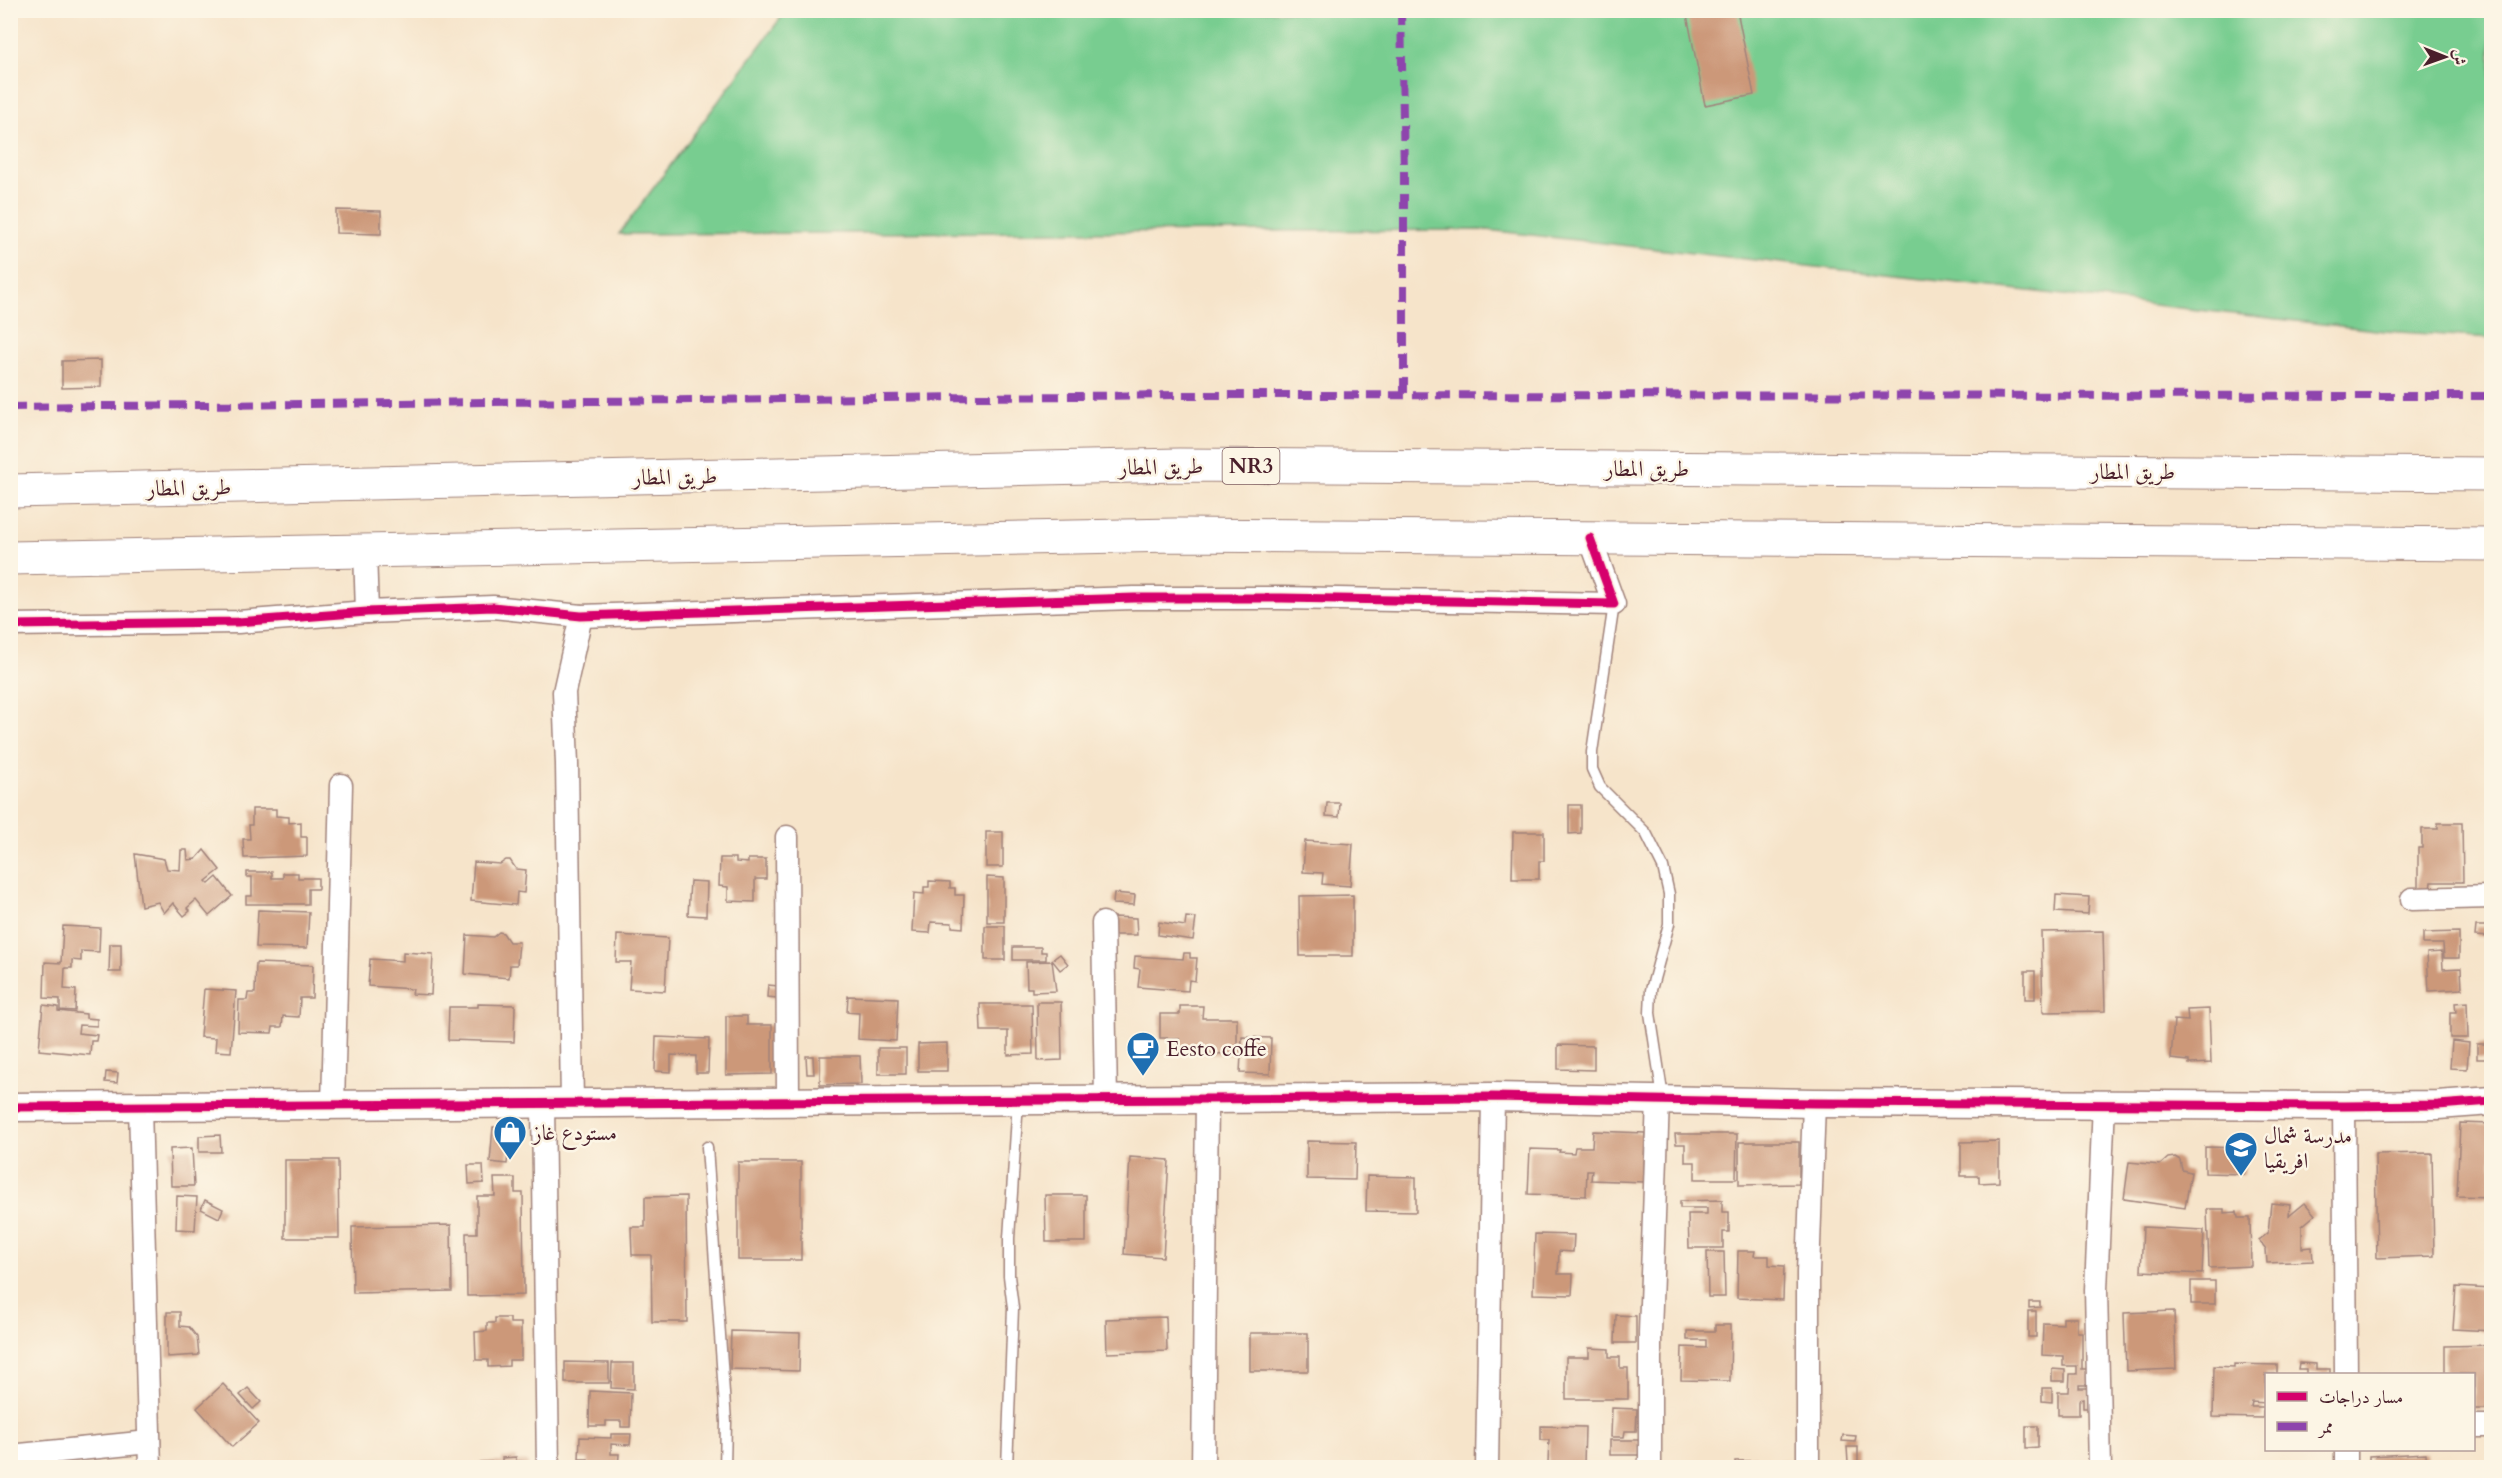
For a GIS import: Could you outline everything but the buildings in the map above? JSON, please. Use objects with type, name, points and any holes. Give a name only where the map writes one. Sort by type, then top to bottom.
[{"type":"highway","name":"طريق المطار","points":[[10,491],[1179,465],[2492,474]]},
{"type":"highway","points":[[10,558],[1175,535],[2492,544]]},
{"type":"street","points":[[10,625],[238,622],[367,612],[493,607],[581,616],[1134,598],[1614,603],[1590,538]]},
{"type":"street","points":[[365,551],[367,612]]},
{"type":"street","points":[[572,1104],[564,692],[581,616]]},
{"type":"street","points":[[333,1106],[341,785]]},
{"type":"street","points":[[787,837],[788,1102]]},
{"type":"street","points":[[2412,899],[2492,897]]},
{"type":"street","points":[[1103,923],[1106,1100]]},
{"type":"street","points":[[1487,1467],[1493,1097]]},
{"type":"street","points":[[10,1107],[1493,1097],[2344,1106],[2438,1105],[2492,1101]]},
{"type":"street","points":[[1203,1467],[1207,1099]]},
{"type":"street","points":[[1650,1467],[1650,1333],[1661,1099]]},
{"type":"street","points":[[1808,1467],[1808,1273],[1814,1102]]},
{"type":"street","points":[[2100,1467],[2097,1290],[2104,1103]]},
{"type":"street","points":[[543,1104],[548,1467]]},
{"type":"street","points":[[2344,1106],[2346,1373]]},
{"type":"street","points":[[140,1107],[150,1467]]},
{"type":"street","points":[[2475,1426],[2492,1426]]},
{"type":"street","points":[[10,1456],[150,1442]]},
{"type":"street","points":[[2346,1451],[2346,1467]]},
{"type":"lane","points":[[1614,603],[1592,752],[1592,769],[1600,787],[1646,833],[1663,867],[1669,894],[1669,924],[1651,990],[1650,1013],[1661,1099]]},
{"type":"lane","points":[[1007,1467],[1013,1308],[1009,1276],[1010,1238],[1018,1101]]},
{"type":"lane","points":[[707,1147],[726,1422],[725,1467]]},
{"type":"green space","points":[[786,11],[2491,11],[2491,338],[2385,331],[1487,230],[619,234]]},
{"type":"marked path","points":[[1401,10],[1404,395]]},
{"type":"marked path","points":[[10,407],[1175,395],[2492,396]]},
{"type":"cycle path","points":[[10,625],[238,622],[367,612],[493,607],[581,616],[1134,598],[1282,598],[1614,604],[1590,538]]},
{"type":"cycle path","points":[[10,1107],[1493,1097],[1814,1103],[2344,1106],[2438,1105],[2492,1101]]},
{"type":"place","name":"Eesto coffe","points":[[1143,1077]]},
{"type":"place","name":"مستودع غاز","points":[[510,1161]]},
{"type":"place","name":"مدرسة شمال افريقيا","points":[[2241,1177]]}]
